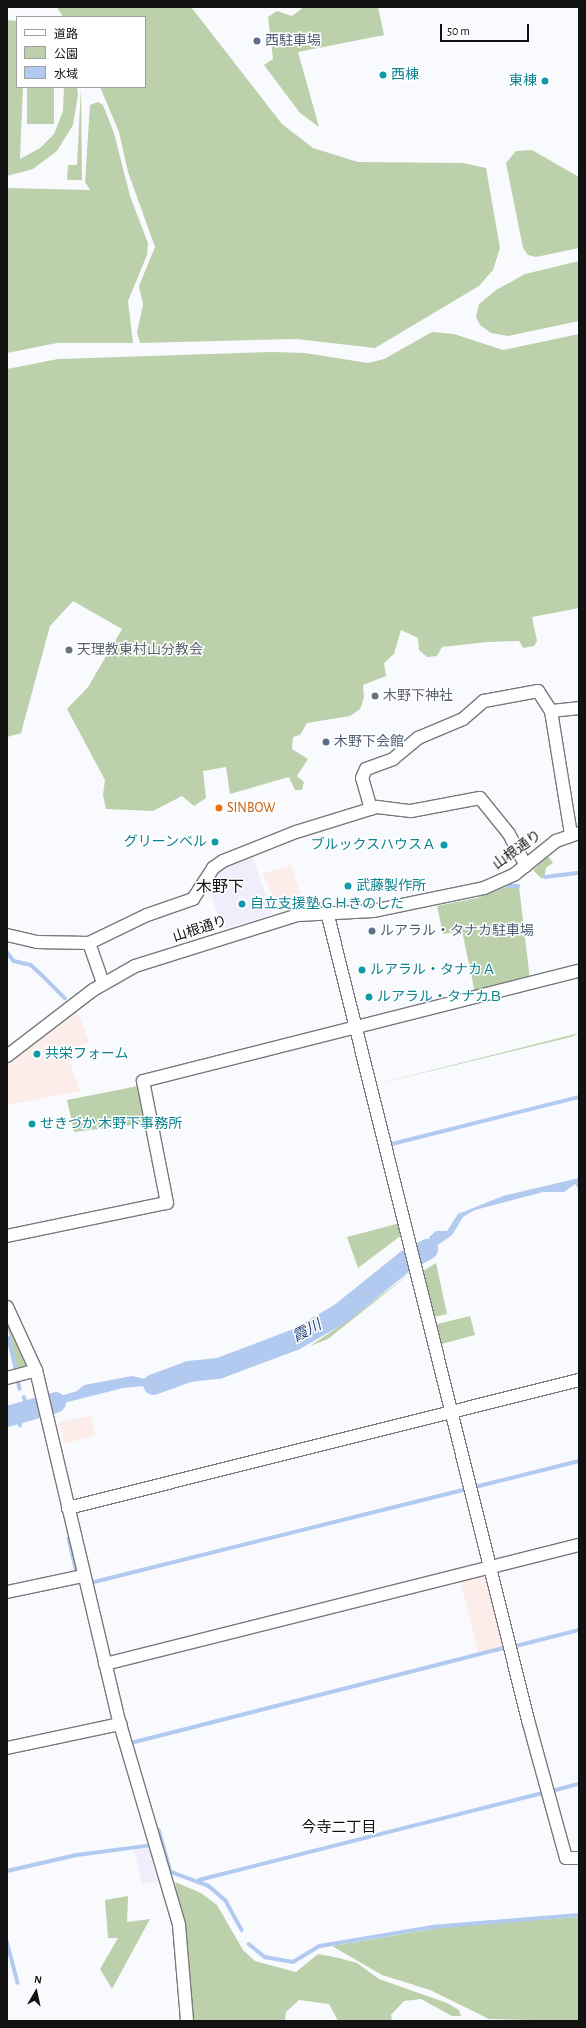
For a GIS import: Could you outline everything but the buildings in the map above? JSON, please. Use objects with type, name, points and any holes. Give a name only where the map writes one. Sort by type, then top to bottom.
[{"type":"street","points":[[371,809],[362,778],[366,769],[391,760],[418,738],[463,720],[484,701],[538,691],[551,711],[575,834]]},
{"type":"street","points":[[551,711],[579,708]]},
{"type":"street","points":[[7,935],[37,942],[89,943],[147,915],[193,899],[213,868],[222,861],[296,832],[371,809],[411,811],[480,798],[509,834],[526,866]]},
{"type":"street","name":"山根通り","points":[[7,1056],[103,983],[135,966],[289,917],[327,912],[373,911],[479,889],[505,880],[526,866],[550,845],[575,834]]},
{"type":"street","points":[[327,912],[489,1568],[566,1858],[579,1858]]},
{"type":"street","points":[[89,943],[103,983]]},
{"type":"street","points":[[7,1236],[167,1203],[143,1081],[579,971]]},
{"type":"street","points":[[7,1307],[36,1370],[83,1576],[120,1724],[179,1924],[187,2021]]},
{"type":"street","points":[[7,1378],[36,1370]]},
{"type":"street","points":[[68,1508],[579,1380]]},
{"type":"street","points":[[105,1664],[579,1545]]},
{"type":"street","points":[[7,1592],[83,1576]]},
{"type":"street","points":[[7,1748],[120,1724]]},
{"type":"shaded area","points":[[251,853],[273,914],[223,929],[208,887],[217,870]]},
{"type":"shaded area","points":[[291,865],[304,906],[281,911],[262,874]]},
{"type":"shaded area","points":[[77,1010],[89,1042],[73,1048],[70,1063],[80,1091],[7,1105],[7,1064]]},
{"type":"shaded area","points":[[91,1416],[95,1435],[64,1444],[59,1422]]},
{"type":"shaded area","points":[[481,1575],[487,1578],[505,1647],[479,1654],[460,1580]]},
{"type":"shaded area","points":[[154,1846],[161,1880],[142,1884],[134,1850]]},
{"type":"green space","points":[[57,7],[191,7],[282,124],[313,148],[358,162],[463,163],[486,168],[500,248],[493,270],[479,286],[375,348],[296,339],[140,343],[137,332],[143,305],[139,286],[155,247],[128,172],[119,132],[100,88],[146,88],[146,16],[62,16]]},
{"type":"green space","points":[[304,7],[378,7],[384,35],[298,52],[319,127],[300,113],[264,65],[273,59],[268,17],[277,11],[292,16]]},
{"type":"green space","points":[[7,20],[16,21],[16,88],[23,88],[20,159],[40,148],[54,134],[63,111],[64,88],[77,88],[78,95],[73,125],[57,151],[33,169],[7,176]]},
{"type":"green space","points":[[27,88],[54,88],[54,124],[27,124]]},
{"type":"green space","points":[[81,88],[82,180],[67,180],[68,165],[77,165]]},
{"type":"green space","points":[[98,102],[103,105],[114,133],[130,196],[148,243],[147,255],[128,301],[133,343],[57,343],[7,353],[7,188],[90,190],[85,182],[90,105]]},
{"type":"green space","points":[[532,150],[579,177],[579,248],[536,257],[528,255],[523,248],[506,163],[516,151]]},
{"type":"green space","points":[[579,261],[579,321],[508,336],[491,333],[480,325],[476,317],[479,304],[496,290],[525,274]]},
{"type":"green space","points":[[432,332],[454,334],[503,350],[579,334],[579,608],[532,617],[537,641],[534,646],[523,648],[519,641],[488,642],[442,647],[437,656],[427,657],[419,650],[418,638],[401,630],[394,654],[384,663],[386,676],[363,685],[364,698],[360,709],[350,716],[307,723],[300,735],[293,737],[292,749],[308,759],[297,776],[304,782],[302,790],[295,790],[289,777],[230,794],[226,767],[203,771],[206,798],[194,806],[182,796],[153,811],[106,809],[103,795],[105,780],[67,709],[88,687],[122,629],[73,601],[50,626],[21,733],[7,737],[7,369],[58,359],[272,352],[305,353],[368,363],[384,359]]},
{"type":"green space","points":[[548,856],[553,863],[546,868],[544,878],[541,878],[533,870]]},
{"type":"green space","points":[[508,886],[519,886],[530,980],[475,993],[462,931],[443,934],[437,906],[477,898]]},
{"type":"green space","points":[[579,1033],[571,1037],[373,1085]]},
{"type":"green space","points":[[138,1086],[148,1123],[74,1132],[67,1100]]},
{"type":"green space","points":[[400,1223],[403,1234],[358,1268],[347,1237]]},
{"type":"green space","points":[[436,1263],[447,1314],[434,1317],[430,1315],[420,1273]]},
{"type":"green space","points":[[412,1272],[328,1339],[310,1346],[344,1323]]},
{"type":"green space","points":[[470,1316],[475,1335],[438,1345],[434,1330],[437,1324]]},
{"type":"green space","points":[[7,1325],[15,1341],[27,1368],[18,1371]]},
{"type":"green space","points":[[175,1882],[201,1893],[217,1905],[243,1950],[255,1961],[296,1972],[318,1954],[339,1958],[357,1963],[379,1979],[447,2003],[459,2010],[461,2016],[452,2016],[421,1999],[404,2001],[391,2015],[392,2021],[338,2021],[329,2004],[299,2000],[286,2012],[285,2021],[191,2021],[190,1973]]},
{"type":"green space","points":[[128,1896],[127,1922],[150,1919],[112,1989],[100,1969],[118,1938],[108,1938],[105,1900]]},
{"type":"green space","points":[[579,1917],[579,2021],[489,2019],[430,1990],[382,1975],[332,1946],[444,1927]]},
{"type":"water","points":[[579,1178],[579,1190],[575,1184],[564,1192],[543,1192],[475,1210],[463,1217],[452,1235],[438,1245],[402,1263],[406,1256],[431,1244],[429,1237],[436,1231],[447,1231],[458,1214],[503,1196]]},
{"type":"water","points":[[174,1375],[179,1376],[165,1384],[123,1388],[28,1412],[50,1399],[77,1391],[84,1385],[132,1376],[155,1381]]},
{"type":"waterway","points":[[545,877],[579,873]]},
{"type":"waterway","points":[[509,886],[518,886]]},
{"type":"waterway","points":[[7,952],[14,961],[31,965],[65,998]]},
{"type":"waterway","points":[[392,1144],[579,1097]]},
{"type":"waterway","name":"霞川","points":[[153,1384],[188,1371],[218,1368],[295,1339],[340,1313],[406,1260],[427,1249]]},
{"type":"waterway","points":[[9,1338],[16,1369]]},
{"type":"waterway","points":[[18,1380],[20,1389]]},
{"type":"waterway","name":"霞川","points":[[20,1426],[20,1418],[28,1412],[24,1398]]},
{"type":"waterway","name":"霞川","points":[[7,1416],[55,1402]]},
{"type":"waterway","points":[[475,1487],[579,1461]]},
{"type":"waterway","points":[[90,1583],[463,1490]]},
{"type":"waterway","points":[[69,1538],[77,1572]]},
{"type":"waterway","points":[[516,1646],[579,1630]]},
{"type":"waterway","points":[[131,1743],[504,1648]]},
{"type":"waterway","points":[[552,1791],[579,1784]]},
{"type":"waterway","points":[[199,1880],[544,1793]]},
{"type":"waterway","points":[[159,1830],[171,1872],[209,1886],[226,1901],[242,1930]]},
{"type":"waterway","points":[[7,1871],[77,1855],[153,1845]]},
{"type":"waterway","points":[[249,1944],[265,1957],[293,1962],[320,1946],[432,1927],[579,1915]]},
{"type":"waterway","points":[[7,1941],[18,1983]]},
{"type":"place","name":"西駐車場","points":[[257,41]]},
{"type":"place","name":"西棟","points":[[383,75]]},
{"type":"place","name":"東棟","points":[[545,81]]},
{"type":"place","name":"天理教東村山分教会","points":[[69,650]]},
{"type":"place","name":"木野下神社","points":[[375,696]]},
{"type":"place","name":"木野下会館","points":[[326,742]]},
{"type":"place","name":"SINBOW","points":[[219,808]]},
{"type":"place","name":"グリーンベル","points":[[215,842]]},
{"type":"place","name":"ブルックスハウスＡ","points":[[444,845]]},
{"type":"place","name":"武藤製作所","points":[[348,886]]},
{"type":"place","name":"自立支援塾ＧＨきのした","points":[[242,904]]},
{"type":"place","name":"ルアラル・タナカ駐車場","points":[[372,931]]},
{"type":"place","name":"ルアラル・タナカＡ","points":[[362,970]]},
{"type":"place","name":"ルアラル・タナカＢ","points":[[369,997]]},
{"type":"place","name":"共栄フォーム","points":[[37,1054]]},
{"type":"place","name":"せきづか 木野下事務所","points":[[32,1124]]},
{"type":"district","name":"木野下","points":[[220,887]]},
{"type":"district","name":"今寺二丁目","points":[[339,1828]]}]
